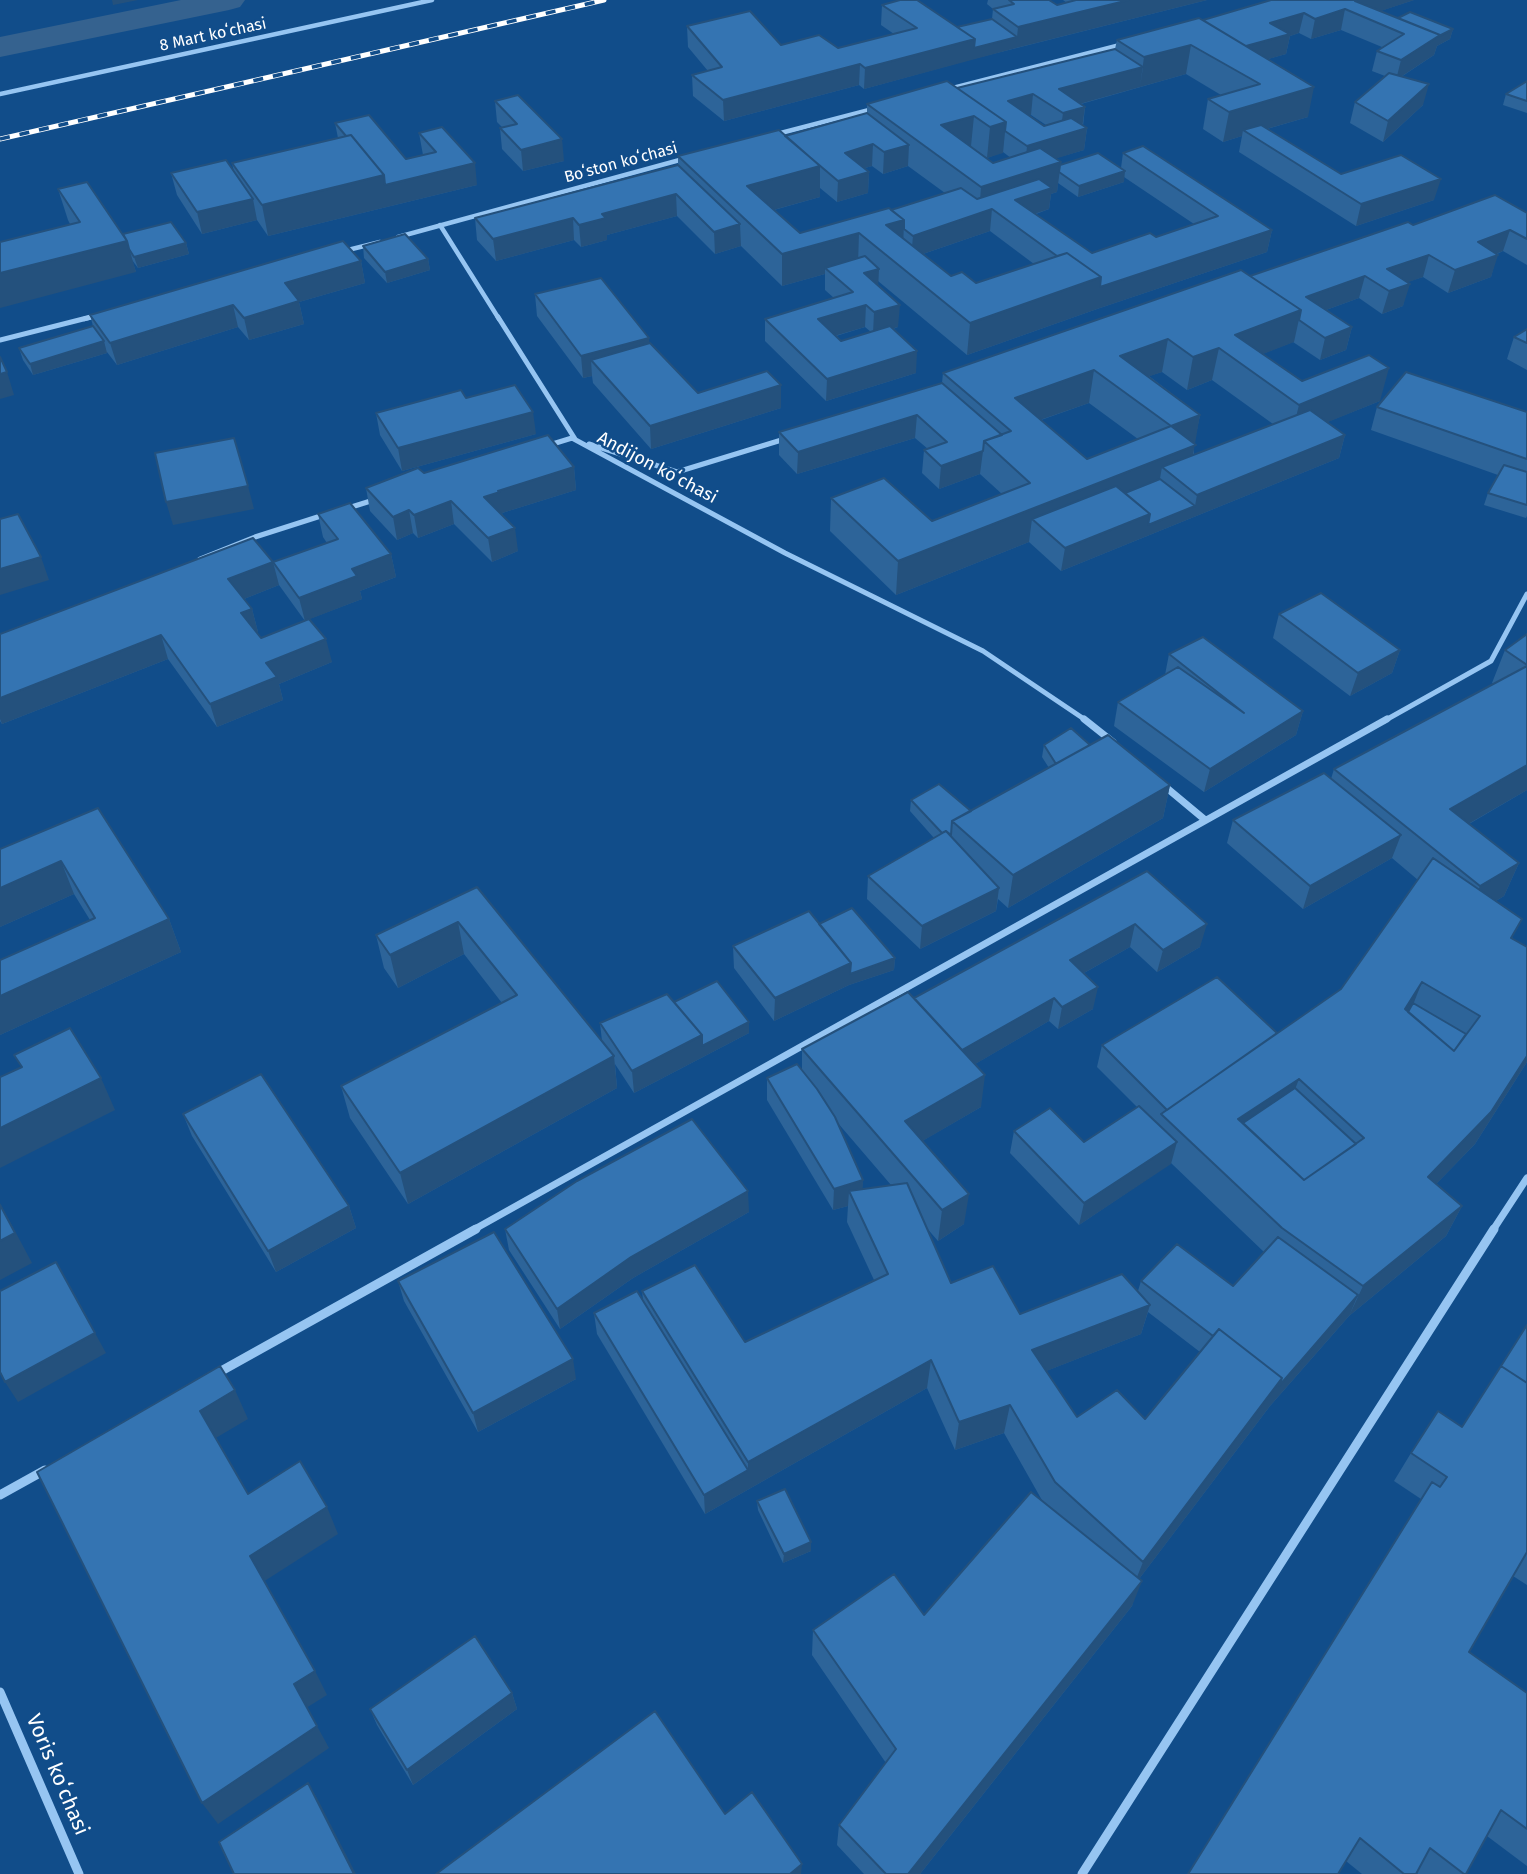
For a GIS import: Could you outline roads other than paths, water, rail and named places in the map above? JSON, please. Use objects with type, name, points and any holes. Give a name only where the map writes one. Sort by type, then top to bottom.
[{"type":"street","name":"8 Mart koʻchasi","points":[[0,94],[432,0]]},
{"type":"street","points":[[937,92],[1125,44]]},
{"type":"street","points":[[762,138],[883,106]]},
{"type":"street","name":"Boʻston koʻchasi","points":[[334,254],[695,156]]},
{"type":"street","points":[[440,225],[572,438],[677,472],[793,436]]},
{"type":"street","points":[[0,340],[108,313]]},
{"type":"street","name":"Andijon koʻchasi","points":[[532,450],[572,438],[785,553],[984,650],[1094,726],[1124,751]]},
{"type":"street","points":[[191,562],[255,537],[387,496]]},
{"type":"street","points":[[207,1379],[1490,661],[1527,594]]},
{"type":"street","points":[[1154,776],[1204,819]]},
{"type":"street","points":[[1082,1874],[1527,1178]]},
{"type":"street","points":[[0,1495],[49,1468]]},
{"type":"street","name":"Voris koʻchasi","points":[[0,1692],[79,1874]]},
{"type":"waterway","points":[[0,47],[229,0]]},
{"type":"railway","points":[[0,139],[604,0]]}]
